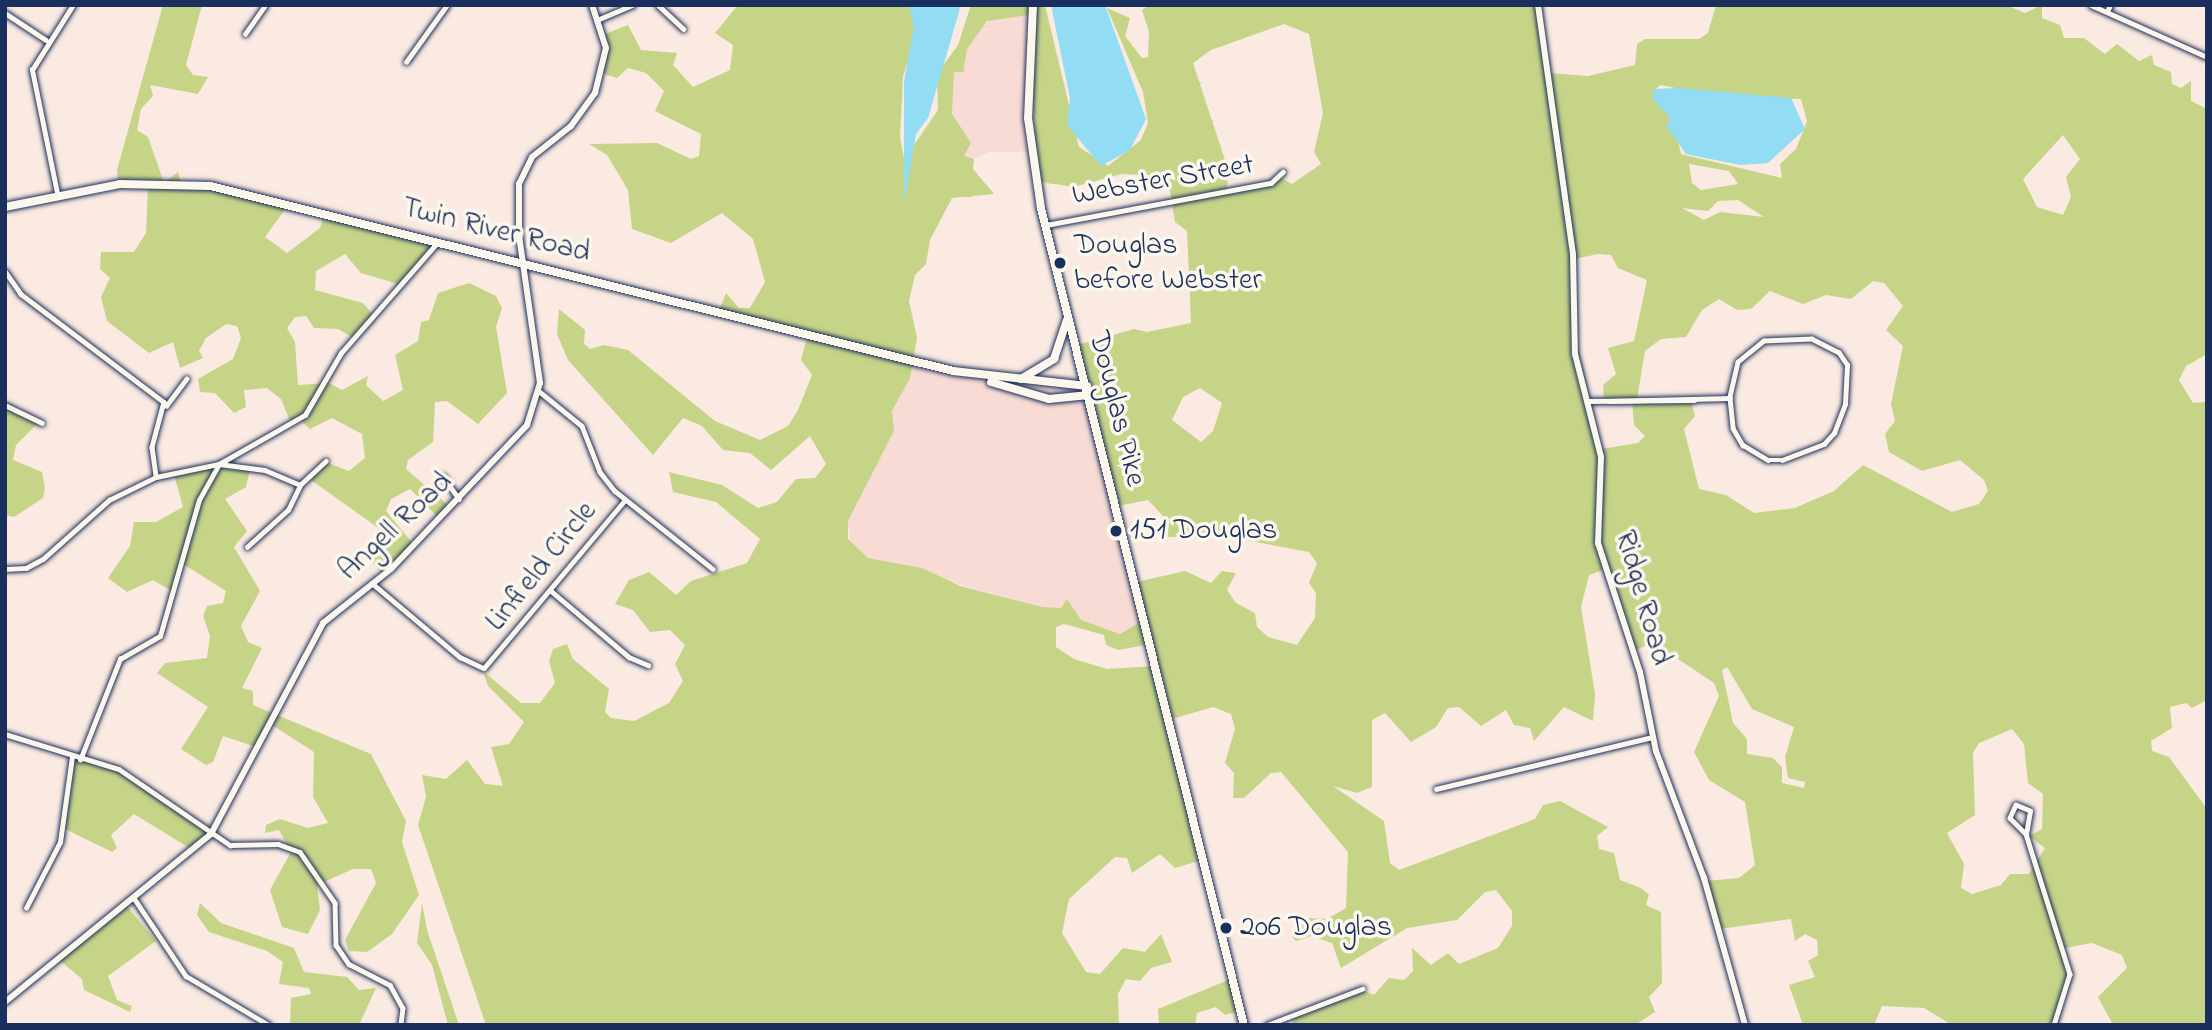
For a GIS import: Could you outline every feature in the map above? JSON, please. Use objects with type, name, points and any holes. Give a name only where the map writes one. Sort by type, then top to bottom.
[{"type":"main road","name":"Douglas Pike","points":[[1033,5],[1028,119],[1045,225],[1244,1025]]},
{"type":"main road","name":"Twin River Road","points":[[5,207],[57,193],[131,183],[210,186],[440,240],[525,264],[972,374],[1010,381],[1087,386]]},
{"type":"main road","points":[[1010,381],[1054,359],[1066,334],[1066,306]]},
{"type":"main road","name":"Twin River Road","points":[[972,374],[1049,399],[1089,396]]},
{"type":"street","points":[[57,193],[32,70],[46,40],[73,5]]},
{"type":"street","points":[[245,34],[265,5]]},
{"type":"street","points":[[406,62],[447,5]]},
{"type":"street","name":"Angell Road","points":[[5,1002],[211,834],[323,623],[373,584],[460,500],[520,436],[539,391],[519,184],[532,156],[571,126],[595,93],[606,60],[592,5]]},
{"type":"street","points":[[597,20],[634,5]]},
{"type":"street","points":[[659,5],[684,29]]},
{"type":"street","name":"Ridge Road","points":[[1538,5],[1573,254],[1575,354],[1601,457],[1598,543],[1642,679],[1652,737],[1704,878],[1745,1025]]},
{"type":"street","points":[[2091,5],[2207,57]]},
{"type":"street","points":[[2107,12],[2110,5]]},
{"type":"street","points":[[5,13],[46,40]]},
{"type":"street","name":"Webster Street","points":[[1045,225],[1270,183],[1283,172]]},
{"type":"street","points":[[80,760],[120,659],[160,636],[199,500],[219,464],[251,440],[305,415],[341,353],[440,240]]},
{"type":"street","points":[[5,271],[21,294],[114,360],[165,407]]},
{"type":"street","points":[[1812,339],[1839,353],[1847,365],[1845,404],[1834,433],[1797,456],[1768,460],[1743,445],[1733,428],[1730,398],[1738,362],[1764,341],[1812,339]]},
{"type":"street","points":[[156,477],[152,447],[165,407],[186,379]]},
{"type":"street","name":"Linfield Circle","points":[[373,584],[479,668],[489,664],[625,500],[600,472],[582,426],[539,391]]},
{"type":"street","points":[[1587,401],[1730,398]]},
{"type":"street","points":[[5,405],[41,423]]},
{"type":"street","points":[[247,547],[288,510],[300,485],[326,461]]},
{"type":"street","points":[[5,569],[26,569],[43,559],[109,500],[156,477],[219,464],[272,472],[300,485]]},
{"type":"street","points":[[443,476],[460,500]]},
{"type":"street","points":[[625,500],[713,569]]},
{"type":"street","points":[[550,590],[629,657],[648,664]]},
{"type":"street","points":[[5,734],[80,760],[119,769],[211,834],[245,849],[278,844],[300,852],[335,903],[336,945],[349,964],[390,985],[403,1008],[401,1025]]},
{"type":"street","points":[[1436,789],[1652,737]]},
{"type":"street","points":[[26,908],[60,842],[72,757]]},
{"type":"street","points":[[2026,834],[2010,818],[2016,805],[2030,811],[2026,834],[2070,974],[2053,1025]]},
{"type":"street","points":[[134,898],[187,976],[269,1025]]},
{"type":"street","points":[[1267,1025],[1362,989]]},
{"type":"shaded area","points":[[995,16],[1032,16],[1032,152],[989,152],[974,159],[964,157],[952,114],[953,72],[978,31]]},
{"type":"shaded area","points":[[913,361],[1013,380],[1084,384],[1145,620],[1119,634],[1080,620],[1067,600],[1061,608],[1042,607],[939,579],[922,568],[868,558],[851,547],[848,521],[894,431],[892,411]]},
{"type":"green space","points":[[163,5],[202,5],[186,65],[193,75],[208,77],[198,94],[150,85],[153,96],[141,109],[137,130],[148,137],[164,183],[178,172],[181,183],[289,204],[265,237],[287,253],[320,228],[325,212],[438,242],[398,284],[361,273],[345,254],[316,271],[315,290],[363,303],[373,315],[354,338],[338,329],[314,328],[306,316],[295,317],[287,328],[295,342],[298,385],[329,383],[342,390],[368,376],[366,385],[383,401],[403,390],[395,355],[418,341],[421,322],[429,320],[438,293],[469,283],[496,296],[502,308],[496,327],[507,393],[478,424],[447,401],[435,402],[433,442],[408,460],[406,469],[449,506],[440,519],[410,489],[391,499],[386,511],[414,545],[383,575],[370,559],[387,546],[384,532],[311,480],[325,462],[349,471],[365,458],[362,434],[332,418],[310,429],[300,420],[291,423],[281,399],[267,388],[244,390],[246,407],[234,413],[215,393],[200,392],[198,379],[233,359],[241,338],[237,326],[226,324],[206,338],[199,351],[203,358],[180,368],[173,342],[149,353],[107,321],[101,297],[110,278],[100,269],[101,252],[134,252],[146,233],[148,184],[118,183],[117,170]]},
{"type":"green space","points":[[738,5],[911,5],[916,39],[903,76],[900,138],[907,173],[914,145],[938,110],[937,74],[958,45],[971,5],[1045,5],[1079,147],[1108,166],[1141,140],[1148,123],[1143,92],[1107,8],[1130,18],[1125,36],[1142,58],[1148,57],[1149,32],[1142,10],[1149,5],[1540,5],[1548,73],[1588,76],[1635,65],[1637,44],[1645,39],[1699,39],[1708,33],[1716,5],[2006,5],[2025,13],[2042,5],[2042,18],[2060,25],[2064,38],[2084,38],[2105,54],[2117,44],[2139,61],[2152,55],[2154,65],[2171,72],[2172,84],[2181,88],[2191,81],[2191,101],[2207,109],[2207,354],[2186,366],[2179,380],[2193,403],[2207,402],[2207,700],[2192,708],[2186,703],[2170,707],[2172,728],[2151,741],[2152,751],[2169,757],[2207,809],[2207,1025],[2113,1025],[2098,997],[2127,968],[2122,955],[2092,943],[2065,948],[2071,984],[2050,1025],[1952,1025],[1924,1008],[1882,1006],[1874,1025],[1803,1025],[1789,985],[1815,977],[1808,961],[1818,955],[1817,940],[1805,934],[1795,941],[1791,919],[1720,929],[1706,881],[1739,878],[1755,865],[1745,802],[1709,780],[1694,752],[1719,696],[1714,683],[1663,649],[1650,644],[1636,650],[1606,569],[1589,575],[1581,607],[1595,694],[1593,721],[1564,707],[1534,741],[1530,728],[1514,725],[1506,710],[1481,726],[1459,707],[1448,708],[1436,727],[1411,742],[1385,713],[1372,720],[1372,787],[1357,793],[1333,786],[1384,821],[1390,863],[1399,870],[1535,819],[1543,805],[1560,801],[1608,827],[1597,836],[1599,849],[1614,853],[1620,880],[1641,888],[1649,895],[1646,905],[1661,912],[1662,983],[1649,997],[1655,1012],[1635,1025],[1294,1025],[1291,1017],[1362,990],[1374,995],[1389,978],[1404,980],[1413,971],[1412,948],[1431,965],[1448,953],[1459,964],[1498,948],[1512,926],[1512,911],[1496,890],[1485,892],[1457,920],[1407,928],[1341,968],[1332,943],[1311,936],[1296,941],[1292,937],[1306,918],[1327,919],[1346,908],[1348,852],[1281,772],[1271,773],[1244,798],[1233,798],[1234,773],[1225,763],[1235,729],[1231,714],[1213,707],[1172,719],[1205,859],[1175,868],[1160,854],[1132,873],[1127,858],[1115,857],[1069,899],[1062,933],[1086,972],[1100,974],[1123,948],[1145,952],[1161,934],[1172,962],[1151,968],[1140,981],[1126,979],[1118,994],[1119,1025],[486,1025],[418,825],[426,797],[422,775],[446,779],[467,760],[485,784],[503,786],[491,747],[509,744],[524,722],[488,686],[483,671],[521,703],[540,703],[555,683],[549,661],[553,649],[567,644],[573,659],[609,689],[605,712],[611,718],[634,721],[669,703],[683,681],[675,664],[685,645],[670,630],[650,632],[633,610],[615,604],[629,580],[649,572],[676,595],[691,581],[747,563],[760,539],[716,502],[673,492],[669,472],[722,485],[758,508],[777,502],[796,479],[815,478],[826,464],[810,436],[771,470],[750,453],[723,450],[702,426],[683,418],[653,455],[568,360],[557,334],[559,309],[585,330],[584,344],[590,349],[604,345],[628,350],[715,421],[760,440],[788,426],[798,410],[812,375],[801,360],[808,334],[719,311],[726,293],[739,308],[750,308],[765,282],[753,239],[722,213],[671,243],[632,229],[628,190],[607,155],[589,144],[657,143],[691,159],[699,156],[701,134],[655,111],[664,91],[646,73],[628,68],[617,78],[604,74],[605,34],[628,25],[641,50],[677,53],[673,65],[693,87],[730,70],[733,45],[715,33]],"holes":[[[1029,15],[1037,181],[1073,187],[1122,174],[1156,176],[1169,185],[1175,222],[1187,231],[1191,323],[1147,332],[1134,329],[1077,345],[1118,506],[1148,500],[1164,517],[1168,537],[1219,535],[1309,552],[1317,563],[1309,583],[1316,593],[1315,618],[1297,645],[1268,637],[1257,627],[1255,613],[1236,603],[1227,590],[1236,573],[1222,571],[1211,583],[1185,571],[1137,582],[1145,619],[1120,634],[1081,620],[1067,599],[1061,608],[1042,607],[960,586],[922,568],[868,558],[848,539],[848,521],[894,431],[892,411],[910,378],[917,338],[909,301],[915,275],[926,264],[930,240],[952,198],[994,194],[973,169],[974,159],[964,156],[971,143],[952,114],[954,72],[963,72],[967,49],[987,21]],[[1284,24],[1309,34],[1323,113],[1314,152],[1321,164],[1292,184],[1281,178],[1227,191],[1228,169],[1193,63],[1211,50]],[[1660,85],[1720,97],[1801,99],[1807,121],[1796,149],[1780,164],[1782,178],[1681,154],[1673,119],[1656,89]],[[2063,135],[2080,159],[2066,177],[2071,197],[2063,215],[2037,207],[2023,179]],[[1689,164],[1729,171],[1738,184],[1701,190],[1692,183]],[[1738,200],[1764,217],[1720,212],[1704,220],[1682,208],[1708,211],[1718,201]],[[1598,254],[1611,255],[1618,268],[1647,280],[1634,341],[1608,348],[1616,374],[1603,385],[1604,400],[1632,400],[1634,425],[1645,436],[1638,443],[1601,449],[1574,327],[1574,259]],[[1873,281],[1884,283],[1903,306],[1886,330],[1903,346],[1891,404],[1895,421],[1885,434],[1889,452],[1922,471],[1960,460],[1984,480],[1988,491],[1979,504],[1952,512],[1863,465],[1834,491],[1795,508],[1754,513],[1726,495],[1699,489],[1684,429],[1695,416],[1690,398],[1637,399],[1645,351],[1661,339],[1686,337],[1702,310],[1719,299],[1737,310],[1751,309],[1770,291],[1803,304],[1826,295],[1851,299]],[[1200,388],[1222,403],[1213,431],[1201,442],[1172,420],[1183,397]],[[1064,624],[1104,635],[1106,645],[1118,650],[1151,644],[1156,666],[1107,669],[1074,659],[1056,647],[1056,627]],[[1727,667],[1752,709],[1794,727],[1785,757],[1788,778],[1805,782],[1804,788],[1782,783],[1782,767],[1773,758],[1747,754],[1747,739],[1733,723],[1722,670]],[[2012,729],[2024,744],[2028,783],[2043,794],[2042,829],[2029,836],[2045,848],[2029,874],[2010,874],[2001,885],[1972,894],[1961,888],[1964,864],[1947,833],[1975,815],[1973,753],[1979,743]]]},
{"type":"green space","points":[[5,406],[38,423],[16,445],[13,460],[42,472],[45,488],[43,498],[14,517],[5,515]]},
{"type":"green space","points":[[217,465],[250,469],[246,487],[225,499],[247,531],[234,547],[260,591],[241,626],[248,642],[262,648],[242,688],[253,691],[253,705],[371,754],[406,821],[402,842],[419,895],[392,934],[367,952],[349,951],[345,940],[376,883],[371,869],[353,869],[317,885],[320,910],[308,934],[282,927],[270,890],[291,852],[279,830],[265,833],[266,825],[280,819],[308,828],[328,823],[313,797],[314,752],[272,725],[259,748],[223,736],[213,762],[206,765],[181,749],[208,707],[157,673],[165,663],[207,658],[210,636],[203,616],[207,606],[223,603],[226,591],[183,564],[172,591],[153,580],[127,592],[108,578],[130,546],[134,522],[156,522],[183,507],[173,471]]},
{"type":"green space","points":[[73,759],[123,773],[209,834],[191,849],[134,814],[111,835],[117,848],[112,852],[63,828]]},
{"type":"green space","points":[[200,903],[221,923],[294,948],[304,972],[347,977],[359,990],[376,988],[359,1025],[290,1025],[291,998],[311,994],[309,988],[279,984],[283,962],[267,951],[209,932],[197,915]]},
{"type":"green space","points":[[422,903],[427,930],[459,1025],[448,1025],[432,965],[417,943]]},
{"type":"green space","points":[[126,905],[156,941],[108,976],[117,1000],[132,1006],[130,1012],[84,990],[82,979],[58,959]]},
{"type":"green space","points":[[1233,978],[1240,1011],[1225,1015],[1216,1007],[1197,1013],[1195,1025],[1159,1025],[1158,1009]]},
{"type":"water","points":[[909,5],[961,5],[928,118],[916,134],[904,204],[904,81],[914,27]]},
{"type":"water","points":[[1051,5],[1105,5],[1146,119],[1130,150],[1101,166],[1067,125],[1070,98]]},
{"type":"water","points":[[1678,88],[1791,98],[1805,129],[1768,163],[1740,165],[1686,154],[1667,127],[1670,118],[1653,99],[1654,89]]},
{"type":"place","name":"Douglas before Webster","points":[[1060,263]]},
{"type":"place","name":"151 Douglas","points":[[1116,531]]},
{"type":"place","name":"206 Douglas","points":[[1226,928]]}]
